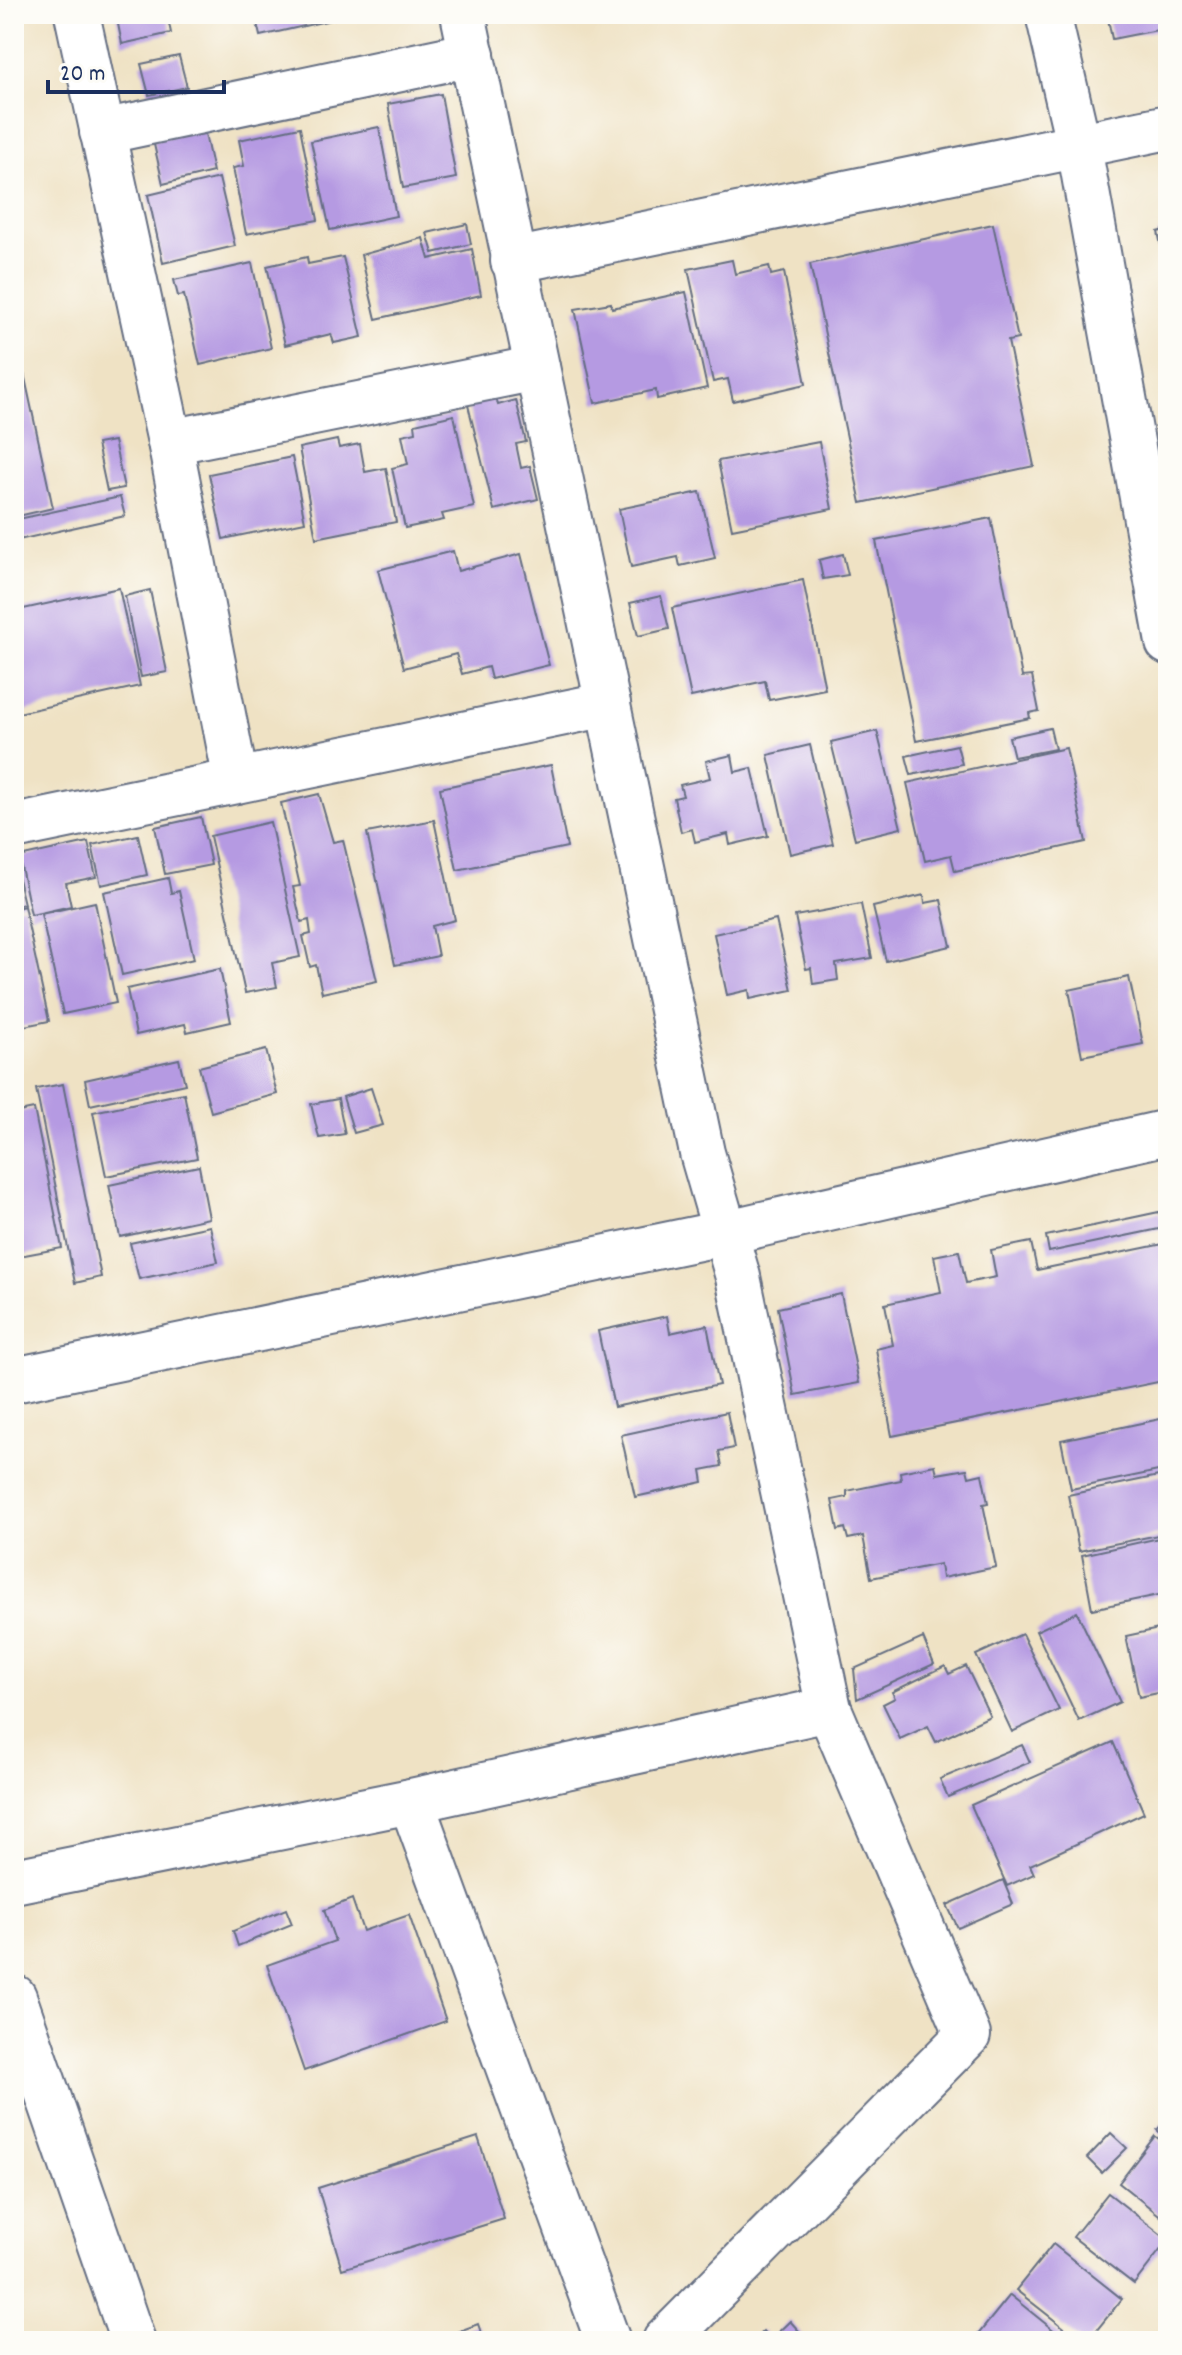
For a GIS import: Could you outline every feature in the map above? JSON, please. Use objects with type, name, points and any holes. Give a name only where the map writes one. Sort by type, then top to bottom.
[{"type":"street","points":[[77,14],[170,442],[236,781]]},
{"type":"street","points":[[1048,14],[1079,147],[1166,622]]},
{"type":"street","points":[[102,132],[467,34],[702,1153],[738,1277],[829,1709],[968,2035],[665,2341]]},
{"type":"street","points":[[513,261],[1168,127]]},
{"type":"street","points":[[170,442],[537,368]]},
{"type":"street","points":[[14,827],[608,704]]},
{"type":"street","points":[[14,1380],[723,1233],[1168,1132]]},
{"type":"street","points":[[14,1881],[411,1801],[829,1709]]},
{"type":"street","points":[[411,1801],[608,2341]]},
{"type":"street","points":[[14,1997],[133,2341]]},
{"type":"building","points":[[116,14],[167,14],[171,33],[122,44]]},
{"type":"building","points":[[178,14],[209,14],[209,15],[180,22]]},
{"type":"building","points":[[255,14],[353,14],[353,15],[260,36]]},
{"type":"building","points":[[1107,14],[1168,14],[1168,28],[1112,39]]},
{"type":"building","points":[[179,56],[187,87],[149,95],[141,64]]},
{"type":"building","points":[[441,94],[456,178],[403,188],[388,104]]},
{"type":"building","points":[[300,127],[318,220],[246,234],[233,168],[244,166],[239,140]]},
{"type":"building","points":[[379,127],[396,216],[330,230],[311,141]]},
{"type":"building","points":[[204,129],[213,172],[163,184],[153,140]]},
{"type":"building","points":[[219,178],[235,246],[163,263],[148,195]]},
{"type":"building","points":[[467,224],[471,244],[433,253],[427,233]]},
{"type":"building","points":[[993,224],[1018,339],[1008,341],[1034,466],[861,503],[810,264]]},
{"type":"building","points":[[1168,229],[1168,272],[1167,272],[1158,232]]},
{"type":"building","points":[[423,238],[429,259],[472,249],[481,295],[376,319],[361,255]]},
{"type":"building","points":[[307,257],[308,264],[343,257],[362,337],[334,343],[331,334],[285,345],[267,266]]},
{"type":"building","points":[[732,260],[735,274],[769,266],[771,275],[784,272],[806,384],[733,401],[728,379],[713,382],[688,269]]},
{"type":"building","points":[[252,263],[271,348],[200,365],[184,295],[178,296],[174,280]]},
{"type":"building","points":[[686,292],[707,388],[657,399],[656,390],[595,403],[575,309],[611,303],[612,308]]},
{"type":"building","points":[[14,327],[53,508],[14,517]]},
{"type":"building","points":[[494,389],[498,405],[516,400],[526,442],[516,444],[521,468],[530,466],[538,499],[494,510],[466,397]]},
{"type":"building","points":[[454,415],[474,507],[442,514],[444,520],[405,528],[392,468],[408,464],[402,435],[416,432],[415,424]]},
{"type":"building","points":[[337,440],[339,448],[360,444],[365,472],[386,468],[396,522],[316,538],[299,448]]},
{"type":"building","points":[[114,441],[124,488],[107,491],[97,444]]},
{"type":"building","points":[[819,442],[832,509],[732,529],[718,461]]},
{"type":"building","points":[[292,457],[305,522],[223,539],[209,474]]},
{"type":"building","points":[[700,492],[715,558],[680,566],[678,557],[631,567],[619,509]]},
{"type":"building","points":[[120,497],[125,516],[14,541],[14,520]]},
{"type":"building","points":[[991,518],[1022,677],[1032,676],[1039,711],[1029,713],[1030,718],[916,741],[876,541]]},
{"type":"building","points":[[453,551],[458,571],[521,554],[549,665],[491,679],[488,667],[462,674],[456,654],[404,668],[378,570]]},
{"type":"building","points":[[843,554],[848,575],[823,579],[819,560]]},
{"type":"building","points":[[803,580],[825,689],[769,700],[765,681],[691,697],[672,608]]},
{"type":"building","points":[[119,588],[140,686],[14,714],[14,611]]},
{"type":"building","points":[[150,590],[167,672],[141,677],[125,596]]},
{"type":"building","points":[[661,596],[669,629],[638,636],[630,603]]},
{"type":"building","points":[[1050,728],[1055,749],[1014,757],[1009,737]]},
{"type":"building","points":[[877,731],[901,828],[855,839],[831,742]]},
{"type":"building","points":[[810,745],[833,844],[790,854],[768,755]]},
{"type":"building","points":[[957,745],[962,764],[911,775],[906,756]]},
{"type":"building","points":[[1066,748],[1086,842],[955,871],[951,855],[925,861],[907,783]]},
{"type":"building","points":[[732,755],[735,772],[752,768],[768,836],[730,845],[728,834],[695,842],[692,829],[681,832],[674,798],[683,796],[680,785],[710,778],[706,761]]},
{"type":"building","points":[[551,765],[567,847],[457,870],[440,788]]},
{"type":"building","points":[[319,794],[333,842],[343,840],[377,981],[322,993],[316,965],[310,967],[303,936],[311,934],[309,920],[301,922],[293,887],[300,886],[281,803]]},
{"type":"building","points":[[201,817],[211,865],[165,874],[155,827]]},
{"type":"building","points":[[434,820],[455,920],[432,926],[438,956],[395,965],[367,833]]},
{"type":"building","points":[[270,822],[300,957],[272,963],[277,987],[245,993],[210,836]]},
{"type":"building","points":[[138,835],[147,875],[101,885],[92,845]]},
{"type":"building","points":[[88,842],[96,877],[66,883],[71,906],[31,915],[19,857]]},
{"type":"building","points":[[14,862],[24,904],[14,906]]},
{"type":"building","points":[[168,878],[171,893],[179,891],[194,959],[122,975],[104,892]]},
{"type":"building","points":[[924,895],[925,903],[941,900],[951,946],[886,961],[873,907]]},
{"type":"building","points":[[95,902],[116,1003],[63,1014],[41,914]]},
{"type":"building","points":[[861,904],[872,958],[836,964],[838,980],[813,984],[811,968],[806,969],[795,916]]},
{"type":"building","points":[[24,906],[49,1021],[19,1027],[22,1039],[14,1041],[14,909]]},
{"type":"building","points":[[776,920],[792,990],[750,999],[749,990],[727,995],[714,934]]},
{"type":"building","points":[[220,969],[231,1022],[187,1032],[185,1024],[136,1035],[127,989]]},
{"type":"building","points":[[1129,977],[1143,1044],[1082,1056],[1069,990]]},
{"type":"building","points":[[266,1050],[277,1094],[211,1112],[199,1067]]},
{"type":"building","points":[[179,1059],[185,1084],[90,1105],[85,1080]]},
{"type":"building","points":[[63,1084],[101,1277],[75,1283],[36,1089]]},
{"type":"building","points":[[371,1088],[383,1125],[354,1133],[343,1097]]},
{"type":"building","points":[[184,1093],[197,1158],[106,1176],[93,1112]]},
{"type":"building","points":[[338,1099],[345,1134],[319,1138],[311,1104]]},
{"type":"building","points":[[34,1109],[62,1248],[14,1257],[14,1113]]},
{"type":"building","points":[[199,1166],[209,1218],[120,1237],[109,1185]]},
{"type":"building","points":[[1159,1212],[1161,1219],[1168,1217],[1168,1241],[1164,1228],[1049,1252],[1046,1236]]},
{"type":"building","points":[[210,1226],[218,1262],[139,1279],[130,1243]]},
{"type":"building","points":[[1031,1242],[1037,1270],[1168,1243],[1168,1380],[892,1436],[876,1349],[893,1345],[885,1304],[941,1292],[934,1256],[959,1251],[966,1283],[996,1277],[991,1250]]},
{"type":"building","points":[[841,1294],[859,1383],[795,1395],[778,1308]]},
{"type":"building","points":[[667,1316],[670,1333],[707,1325],[719,1385],[614,1407],[598,1331]]},
{"type":"building","points":[[727,1412],[734,1448],[719,1451],[722,1466],[701,1470],[703,1482],[635,1497],[621,1435]]},
{"type":"building","points":[[1165,1418],[1168,1469],[1071,1489],[1061,1440]]},
{"type":"building","points":[[935,1465],[937,1474],[967,1469],[969,1477],[982,1474],[988,1503],[983,1504],[996,1567],[942,1578],[940,1564],[871,1578],[863,1536],[848,1539],[845,1528],[838,1530],[832,1500],[847,1497],[847,1491],[901,1480],[900,1472]]},
{"type":"building","points":[[1168,1474],[1168,1533],[1079,1551],[1068,1495]]},
{"type":"building","points":[[1168,1536],[1168,1593],[1092,1609],[1082,1555]]},
{"type":"building","points":[[1077,1612],[1120,1702],[1079,1721],[1036,1631]]},
{"type":"building","points":[[1168,1627],[1168,1691],[1139,1697],[1126,1636]]},
{"type":"building","points":[[1022,1634],[1059,1710],[1012,1732],[976,1655]]},
{"type":"building","points":[[923,1638],[934,1664],[857,1699],[854,1669]]},
{"type":"building","points":[[945,1666],[949,1674],[966,1666],[990,1716],[936,1742],[928,1726],[900,1739],[883,1704],[895,1698],[892,1692]]},
{"type":"building","points":[[1113,1742],[1144,1813],[1030,1865],[1034,1874],[1007,1886],[971,1805]]},
{"type":"building","points":[[1022,1745],[1030,1762],[948,1797],[940,1779]]},
{"type":"building","points":[[1003,1880],[1013,1904],[958,1928],[947,1905]]},
{"type":"building","points":[[352,1899],[363,1931],[409,1915],[446,2021],[304,2071],[267,1965],[335,1941],[324,1910]]},
{"type":"building","points":[[286,1909],[292,1924],[238,1946],[233,1931]]},
{"type":"building","points":[[1168,2117],[1168,2139],[1157,2130]]},
{"type":"building","points":[[1111,2133],[1127,2148],[1102,2173],[1087,2158]]},
{"type":"building","points":[[1155,2136],[1168,2146],[1168,2222],[1119,2183]]},
{"type":"building","points":[[478,2137],[504,2219],[342,2269],[318,2188]]},
{"type":"building","points":[[1108,2193],[1168,2240],[1134,2284],[1073,2237]]},
{"type":"building","points":[[1053,2244],[1122,2299],[1088,2341],[1081,2341],[1016,2290]]},
{"type":"building","points":[[1010,2295],[1067,2341],[981,2341],[976,2337]]},
{"type":"building","points":[[790,2321],[808,2341],[753,2341],[763,2331],[770,2340]]},
{"type":"building","points":[[478,2324],[484,2341],[433,2341]]}]
